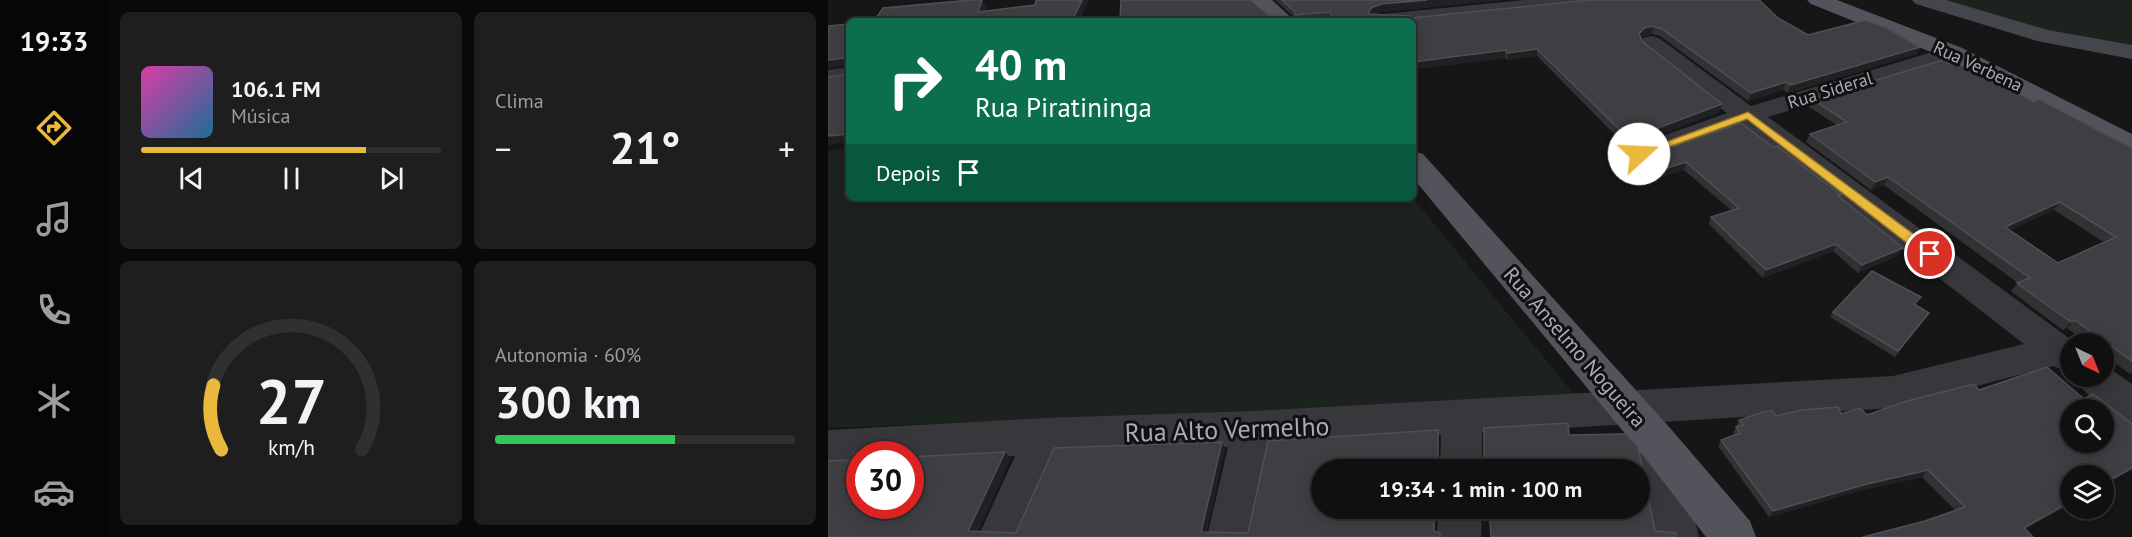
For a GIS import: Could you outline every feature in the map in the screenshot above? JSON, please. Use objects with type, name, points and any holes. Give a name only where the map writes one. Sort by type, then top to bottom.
[{"type":"main road","points":[[1259,0],[1280,18]]},
{"type":"main road","name":"Rua Verbena","points":[[1818,0],[1954,53],[2132,145]]},
{"type":"main road","points":[[1923,0],[2045,36],[2132,52]]},
{"type":"main road","name":"Rua Anselmo Nogueira","points":[[1416,163],[1656,441],[1734,537]]},
{"type":"street","points":[[1411,18],[1586,0]]},
{"type":"street","points":[[1651,43],[2060,352]]},
{"type":"street","name":"Rua Sideral","points":[[1639,154],[1748,115],[1954,53]]},
{"type":"street","points":[[828,76],[846,74]]},
{"type":"street","name":"Rua Alto Vermelho","points":[[830,451],[1045,436],[1252,429],[1893,392],[2060,356]]},
{"type":"street","points":[[2107,387],[2132,406]]},
{"type":"street","points":[[1461,459],[1462,417]]},
{"type":"street","points":[[1229,537],[1252,429]]},
{"type":"street","points":[[1000,537],[1045,436]]},
{"type":"street","points":[[1656,441],[1677,537]]},
{"type":"street","points":[[1460,519],[1460,537]]},
{"type":"shaded area","points":[[1935,0],[2132,0],[2132,47],[2075,38]]},
{"type":"shaded area","points":[[846,148],[846,201],[1415,201],[1577,398],[828,428],[828,151]]},
{"type":"building","points":[[982,0],[978,12],[1035,5],[1036,0],[1082,0],[1073,18],[876,18],[883,8]]},
{"type":"building","points":[[1121,0],[1251,0],[1268,15],[1288,16],[1269,18],[1120,18]]},
{"type":"building","points":[[1282,0],[1427,0],[1381,4],[1371,8],[1368,14],[1410,16],[1411,18],[1333,18],[1330,12],[1295,15],[1295,12]]},
{"type":"building","points":[[1590,0],[1759,0],[1778,18],[1808,35],[1866,20],[1887,28],[1920,47],[1791,85],[1786,82],[1751,93],[1662,29],[1653,26],[1644,28],[1639,34],[1643,42],[1722,104],[1629,139],[1537,49],[1507,53],[1506,50],[1416,62],[1416,18],[1411,18]]},
{"type":"building","points":[[846,24],[846,134],[828,136],[828,77],[845,75],[845,58],[828,60],[828,26]]},
{"type":"building","points":[[1943,60],[1949,63],[1952,60],[2011,92],[2014,91],[2034,102],[2039,99],[2132,148],[2132,361],[2114,348],[2114,333],[2093,333],[2075,320],[2071,322],[2017,283],[2030,278],[1888,177],[1875,182],[1810,134],[1847,122],[1812,99]],"holes":[[[2060,202],[2116,237],[2058,263],[2005,227]]]},
{"type":"building","points":[[1741,123],[1773,147],[1777,146],[1841,195],[1838,196],[1903,248],[1862,265],[1836,244],[1766,270],[1711,217],[1739,208],[1686,162],[1662,170],[1646,156]]},
{"type":"building","points":[[1872,271],[1921,297],[1914,304],[1929,313],[1898,351],[1833,312]]},
{"type":"building","points":[[2047,367],[2060,378],[2060,387],[2070,387],[2084,399],[2060,399],[2060,453],[2114,453],[2114,410],[2132,424],[2132,468],[2114,478],[2114,465],[2060,465],[2060,508],[2024,528],[2033,537],[1863,537],[1925,521],[1965,507],[1928,470],[1867,484],[1773,511],[1721,440],[1740,433],[1736,427],[1743,425],[1739,420],[1763,412],[1772,411],[1776,416],[1802,410],[1838,407],[1841,414],[1860,408],[1867,415],[1907,401],[1974,384],[1979,390]]},
{"type":"building","points":[[2093,394],[2100,399],[2084,399]]},
{"type":"building","points":[[1568,423],[1569,435],[1626,434],[1638,447],[1640,459],[1484,459],[1484,428]]},
{"type":"building","points":[[1438,430],[1438,459],[1311,459],[1311,519],[1435,519],[1434,531],[1440,533],[1440,537],[828,537],[828,461],[846,460],[846,519],[924,519],[924,456],[1005,452],[968,531],[1016,533],[1054,448],[1222,442],[1201,532],[1248,533],[1268,441]]},
{"type":"building","points":[[1650,506],[1655,531],[1676,533],[1676,537],[1491,537],[1490,519],[1650,519]]},
{"type":"route","points":[[1639,154],[1748,115],[1930,254]]}]
